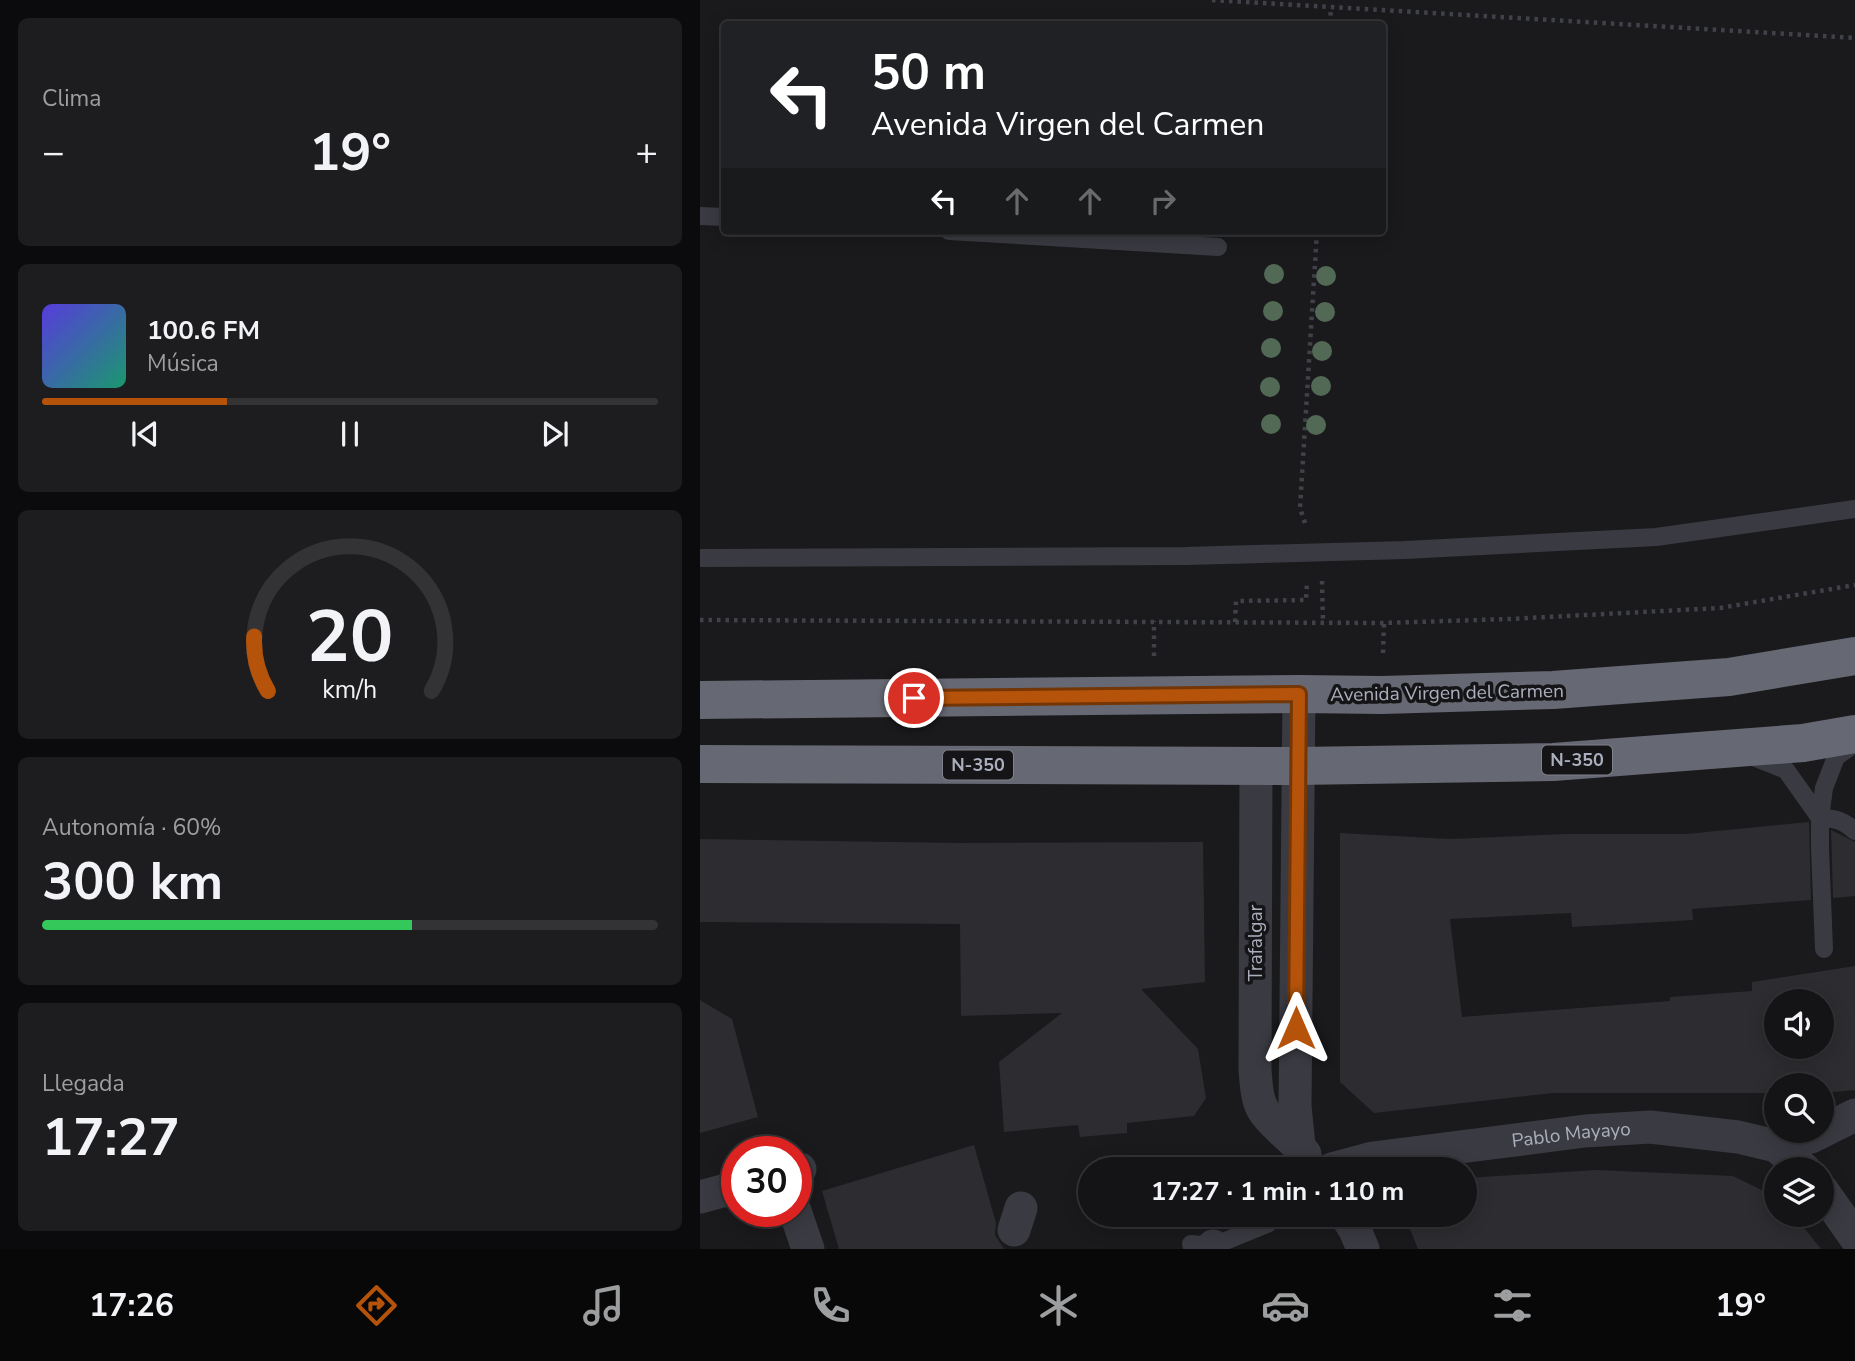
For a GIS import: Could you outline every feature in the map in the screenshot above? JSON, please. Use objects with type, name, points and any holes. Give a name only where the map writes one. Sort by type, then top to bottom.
[{"type":"highway","name":"Avenida Virgen del Carmen","points":[[700,700],[1382,695],[1553,690],[1730,677],[1855,656]]},
{"type":"highway","name":"N-350","points":[[700,764],[1297,766],[1553,762],[1803,743],[1855,734]]},
{"type":"street","name":"Trafalgar","points":[[1299,694],[1295,1106],[1308,1157]]},
{"type":"street","name":"Trafalgar","points":[[1256,765],[1255,1070],[1260,1105],[1281,1131],[1308,1157]]},
{"type":"street","points":[[1776,1146],[1811,1137],[1855,1115]]},
{"type":"street","name":"Pablo Mayayo","points":[[1386,1157],[1585,1131],[1650,1128],[1738,1137],[1776,1146],[1789,1157]]},
{"type":"street","points":[[700,1197],[721,1191]]},
{"type":"street","points":[[1834,1207],[1855,1237]]},
{"type":"street","points":[[800,1227],[808,1249]]},
{"type":"street","points":[[1353,1227],[1363,1249]]},
{"type":"lane","points":[[700,216],[721,218]]},
{"type":"lane","points":[[1016,235],[1218,247]]},
{"type":"lane","points":[[700,558],[1171,556],[1405,550],[1656,537],[1855,509]]},
{"type":"lane","points":[[1825,949],[1820,818],[1824,788],[1836,757],[1855,743]]},
{"type":"lane","points":[[1732,748],[1786,770],[1820,818]]},
{"type":"lane","points":[[1820,818],[1833,818],[1855,831]]},
{"type":"lane","points":[[1205,1246],[1259,1227]]},
{"type":"path","points":[[1212,0],[1855,38]]},
{"type":"path","points":[[1330,21],[1331,7]]},
{"type":"path","points":[[1317,235],[1300,508],[1316,553],[1322,582],[1323,622]]},
{"type":"path","points":[[1235,622],[1236,601],[1306,600],[1307,582],[1322,582]]},
{"type":"path","points":[[700,620],[1384,623],[1495,620],[1720,608],[1855,585]]},
{"type":"building","points":[[1809,822],[1811,900],[1692,909],[1693,920],[1572,927],[1571,913],[1450,919],[1462,1017],[1670,1001],[1670,997],[1752,991],[1752,982],[1855,966],[1855,1090],[1834,1092],[1834,1073],[1764,1073],[1764,1093],[1553,1093],[1374,1113],[1340,1082],[1340,833],[1450,839],[1566,834],[1686,834]]},
{"type":"building","points":[[1831,830],[1855,842],[1855,896],[1833,898]]},
{"type":"building","points":[[700,839],[959,843],[1203,842],[1205,982],[1141,989],[1198,1049],[1206,1098],[1194,1116],[1127,1123],[1127,1133],[1080,1137],[1078,1125],[1004,1132],[999,1062],[1062,1013],[961,1016],[960,924],[700,922]]},
{"type":"building","points":[[700,1000],[732,1019],[758,1117],[700,1133]]},
{"type":"building","points":[[974,1145],[996,1223],[995,1235],[1004,1249],[839,1249],[822,1191]]},
{"type":"building","points":[[1596,1170],[1733,1176],[1764,1191],[1764,1227],[1803,1227],[1821,1249],[1418,1249],[1409,1227],[1477,1227],[1477,1177]]},
{"type":"route","points":[[914,698],[1299,694],[1296,1028]]}]
